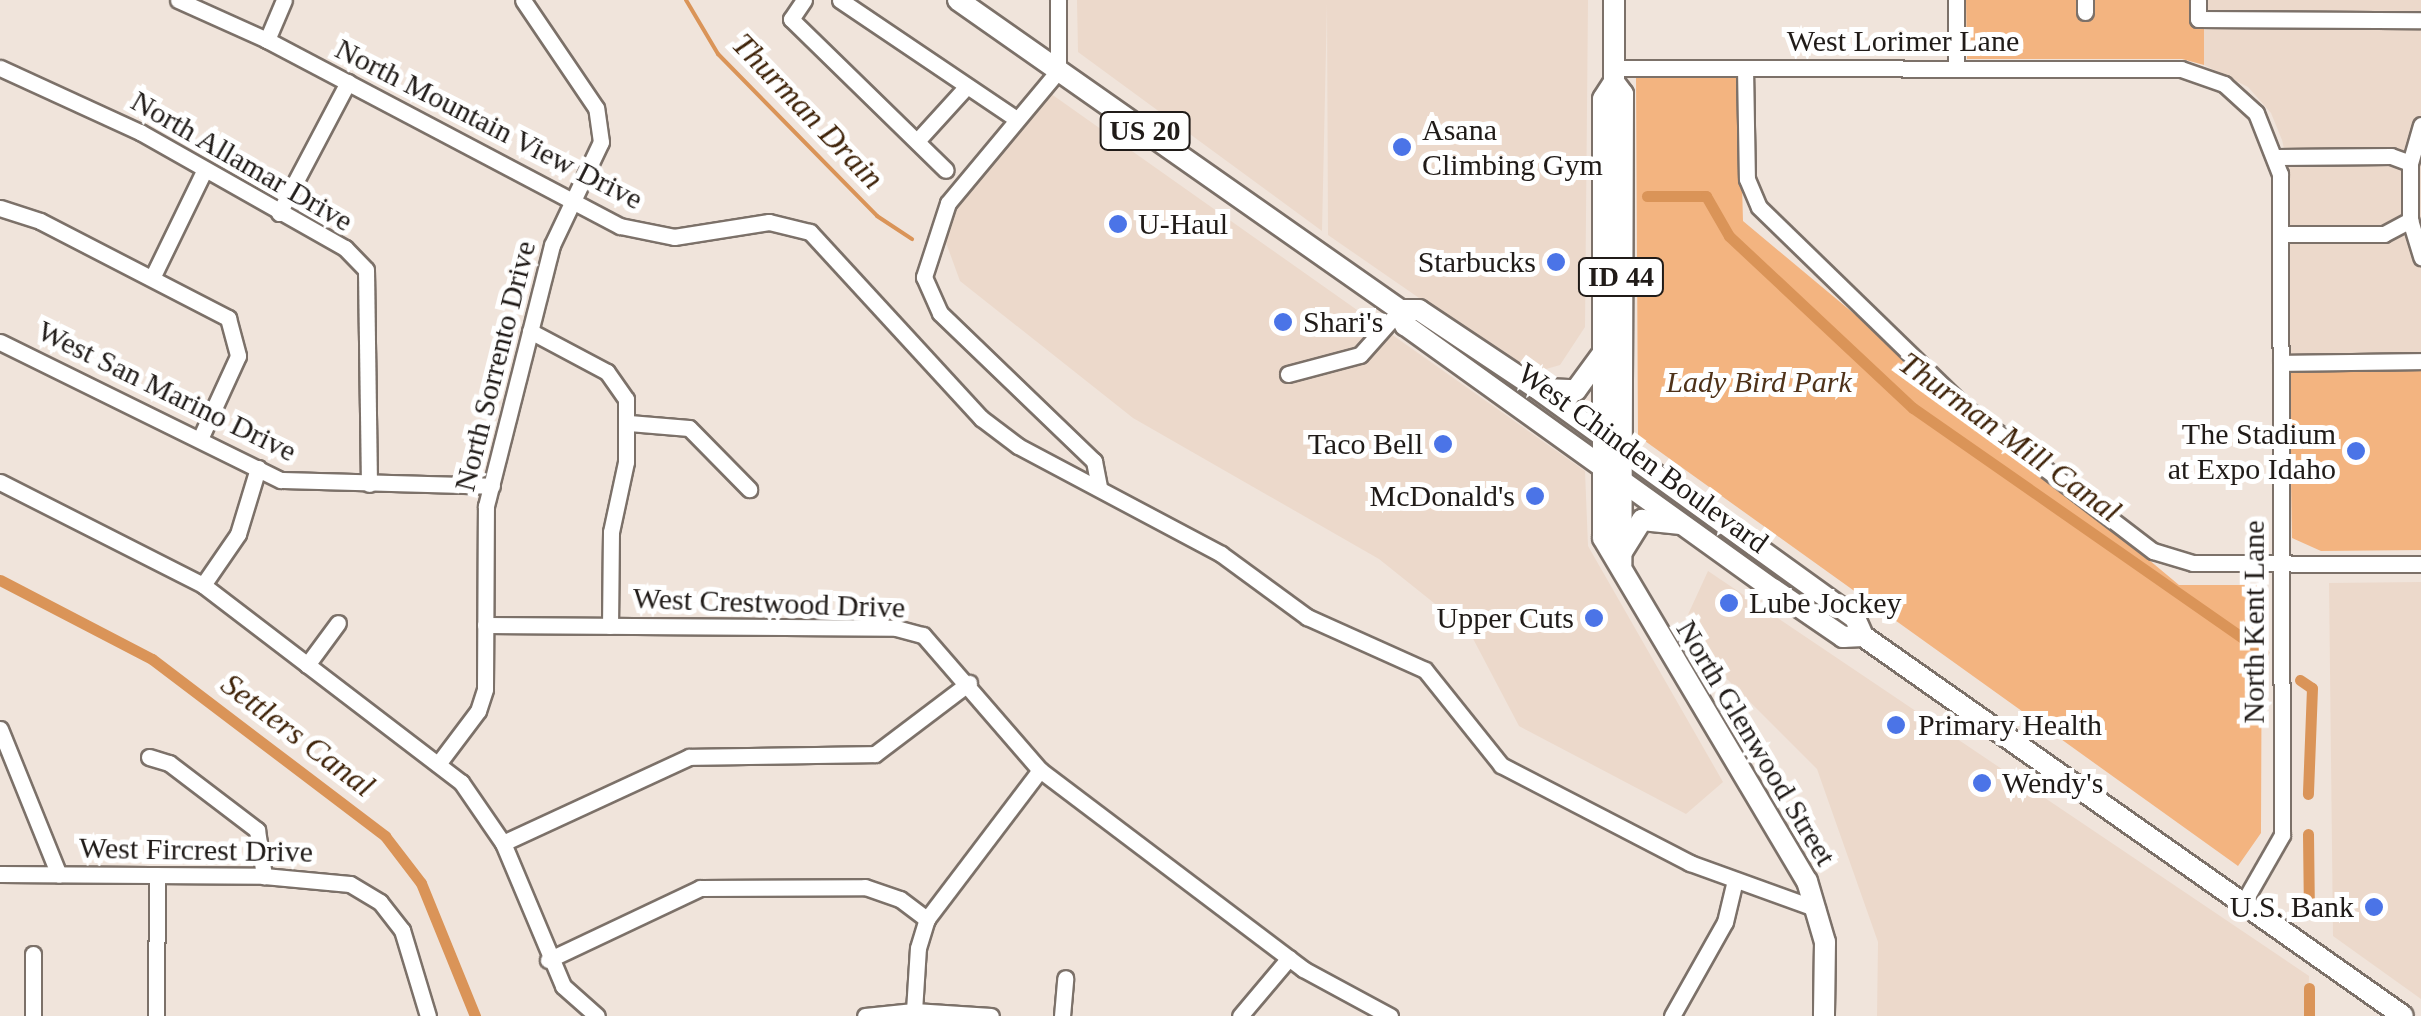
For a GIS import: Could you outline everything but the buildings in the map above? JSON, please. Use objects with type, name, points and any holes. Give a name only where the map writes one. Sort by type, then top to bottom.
[{"type":"main road","name":"West Chinden Boulevard","points":[[958,0],[1400,310],[1418,310],[1536,388],[1855,618],[1863,636],[2403,1016]]},
{"type":"main road","name":"North Glenwood Street","points":[[1610,441],[1604,352],[1604,98],[1614,75],[1614,0]]},
{"type":"main road","name":"North Glenwood Street","points":[[1614,75],[1623,94],[1608,468],[1622,558],[1817,908],[1828,979],[1824,1016]]},
{"type":"main road","name":"West Chinden Boulevard","points":[[1400,310],[1405,325],[1843,637],[1863,636]]},
{"type":"main road","points":[[1536,388],[1576,390],[1604,352]]},
{"type":"main road","points":[[1622,558],[1642,520],[1692,527]]},
{"type":"street","name":"North Mountain View Drive","points":[[178,0],[267,40],[643,234],[674,238],[769,222],[810,232],[980,418],[1018,446],[1221,554],[1307,617],[1425,670],[1501,765],[1648,843],[1735,880],[1817,908]]},
{"type":"street","points":[[267,40],[284,0]]},
{"type":"street","name":"North Sorrento Drive","points":[[438,764],[482,700],[492,486],[552,244],[601,142],[596,108],[523,0]]},
{"type":"street","points":[[804,0],[791,19],[946,170]]},
{"type":"street","points":[[840,0],[1015,118]]},
{"type":"street","points":[[1058,0],[1058,71],[1015,118],[938,222],[924,265],[926,288],[940,312],[1094,461],[1099,486]]},
{"type":"street","points":[[1956,0],[1956,69]]},
{"type":"street","points":[[2198,0],[2198,19],[2421,20]]},
{"type":"street","points":[[2343,0],[2343,20]]},
{"type":"street","name":"North Allamar Drive","points":[[0,68],[118,120],[203,174],[345,248],[366,270],[369,484]]},
{"type":"street","points":[[1744,68],[1746,179],[1759,207],[1967,410],[2153,552],[2193,563],[2421,564]]},
{"type":"street","name":"West Lorimer Lane","points":[[1614,75],[1744,68],[2192,71]]},
{"type":"street","name":"North Kent Lane","points":[[2192,71],[2242,98],[2278,157],[2282,835],[2244,903]]},
{"type":"street","points":[[279,214],[348,82]]},
{"type":"street","points":[[916,141],[966,86]]},
{"type":"street","points":[[2421,124],[2410,163],[2410,220],[2421,257]]},
{"type":"street","points":[[2278,157],[2391,156],[2410,163]]},
{"type":"street","points":[[153,276],[203,174]]},
{"type":"street","points":[[0,208],[221,310],[237,337],[235,366],[201,437]]},
{"type":"street","points":[[2281,234],[2384,234],[2410,220]]},
{"type":"street","points":[[1288,374],[1360,355],[1400,310]]},
{"type":"street","points":[[530,332],[616,380],[629,423],[611,532],[610,626]]},
{"type":"street","name":"West San Marino Drive","points":[[0,342],[297,484],[492,486]]},
{"type":"street","points":[[2281,364],[2421,360]]},
{"type":"street","points":[[629,423],[689,428],[748,489]]},
{"type":"street","points":[[202,586],[238,534],[258,468]]},
{"type":"street","points":[[0,482],[202,586],[438,764],[485,809],[503,843],[548,960],[563,986],[597,1016]]},
{"type":"street","points":[[307,664],[338,622]]},
{"type":"street","name":"West Crestwood Drive","points":[[485,624],[896,628],[923,635],[969,683],[1040,770],[1288,958],[1390,1016]]},
{"type":"street","points":[[503,843],[689,757],[875,754],[969,683]]},
{"type":"street","points":[[0,730],[59,875]]},
{"type":"street","points":[[150,757],[170,763],[258,830],[264,876]]},
{"type":"street","points":[[914,1010],[918,948],[928,919],[1040,770]]},
{"type":"street","name":"West Fircrest Drive","points":[[0,874],[264,876],[350,884],[380,902],[402,930],[428,1016]]},
{"type":"street","points":[[156,1016],[157,875]]},
{"type":"street","points":[[1672,1016],[1726,922],[1735,880]]},
{"type":"street","points":[[548,960],[700,888],[865,887],[900,899],[928,919]]},
{"type":"street","points":[[33,1016],[34,954]]},
{"type":"street","points":[[1240,1016],[1288,958]]},
{"type":"street","points":[[1062,1016],[1065,978]]},
{"type":"street","points":[[865,1016],[914,1010],[991,1016]]},
{"type":"shaded area","points":[[1077,0],[1588,0],[1585,327],[1560,365],[1529,374],[1328,235],[1327,3],[1322,231],[1078,52]]},
{"type":"shaded area","points":[[2204,0],[2421,0],[2421,357],[2288,360],[2289,171],[2282,140],[2271,113],[2248,87],[2204,65]]},
{"type":"shaded area","points":[[1047,91],[1585,471],[1588,546],[1723,782],[1686,814],[1519,726],[1469,631],[1379,559],[1133,418],[960,281],[941,229]]},
{"type":"shaded area","points":[[1708,571],[2309,976],[2308,1016],[1877,1016],[1878,942],[1817,769],[1680,632]]},
{"type":"shaded area","points":[[2421,582],[2421,999],[2333,936],[2329,583]]},
{"type":"green space","points":[[1966,0],[2204,0],[2204,65],[2182,59],[1967,59]]},
{"type":"green space","name":"Lady Bird Park","points":[[1739,75],[1743,221],[2179,585],[2262,585],[2261,833],[2238,866],[1638,436],[1636,77]]},
{"type":"green space","name":"The Stadium at Expo Idaho","points":[[2421,359],[2421,550],[2321,551],[2292,538],[2289,363]]},
{"type":"waterway","name":"Thurman Drain","points":[[686,0],[718,54],[877,216],[912,239]]},
{"type":"waterway","name":"Thurman Mill Canal","points":[[1647,196],[1706,196],[1729,236],[1913,408],[2263,652]]},
{"type":"waterway","name":"Settlers Canal","points":[[0,580],[152,659],[385,836],[421,883],[475,1016]]},
{"type":"waterway","name":"Thurman Mill Canal","points":[[2300,680],[2312,688],[2308,794]]},
{"type":"waterway","name":"Thurman Mill Canal","points":[[2308,834],[2309,911]]},
{"type":"waterway","name":"Thurman Mill Canal","points":[[2309,988],[2309,1016]]},
{"type":"place","name":"Asana Climbing Gym","points":[[1402,147]]},
{"type":"place","name":"U-Haul","points":[[1118,224]]},
{"type":"place","name":"Starbucks","points":[[1556,262]]},
{"type":"place","name":"Shari's","points":[[1283,322]]},
{"type":"place","name":"Taco Bell","points":[[1443,444]]},
{"type":"place","name":"The Stadium at Expo Idaho","points":[[2356,451]]},
{"type":"place","name":"McDonald's","points":[[1535,496]]},
{"type":"place","name":"Lube Jockey","points":[[1729,603]]},
{"type":"place","name":"Upper Cuts","points":[[1594,618]]},
{"type":"place","name":"Primary Health","points":[[1896,725]]},
{"type":"place","name":"Wendy's","points":[[1982,783]]},
{"type":"place","name":"U.S. Bank","points":[[2374,907]]}]
